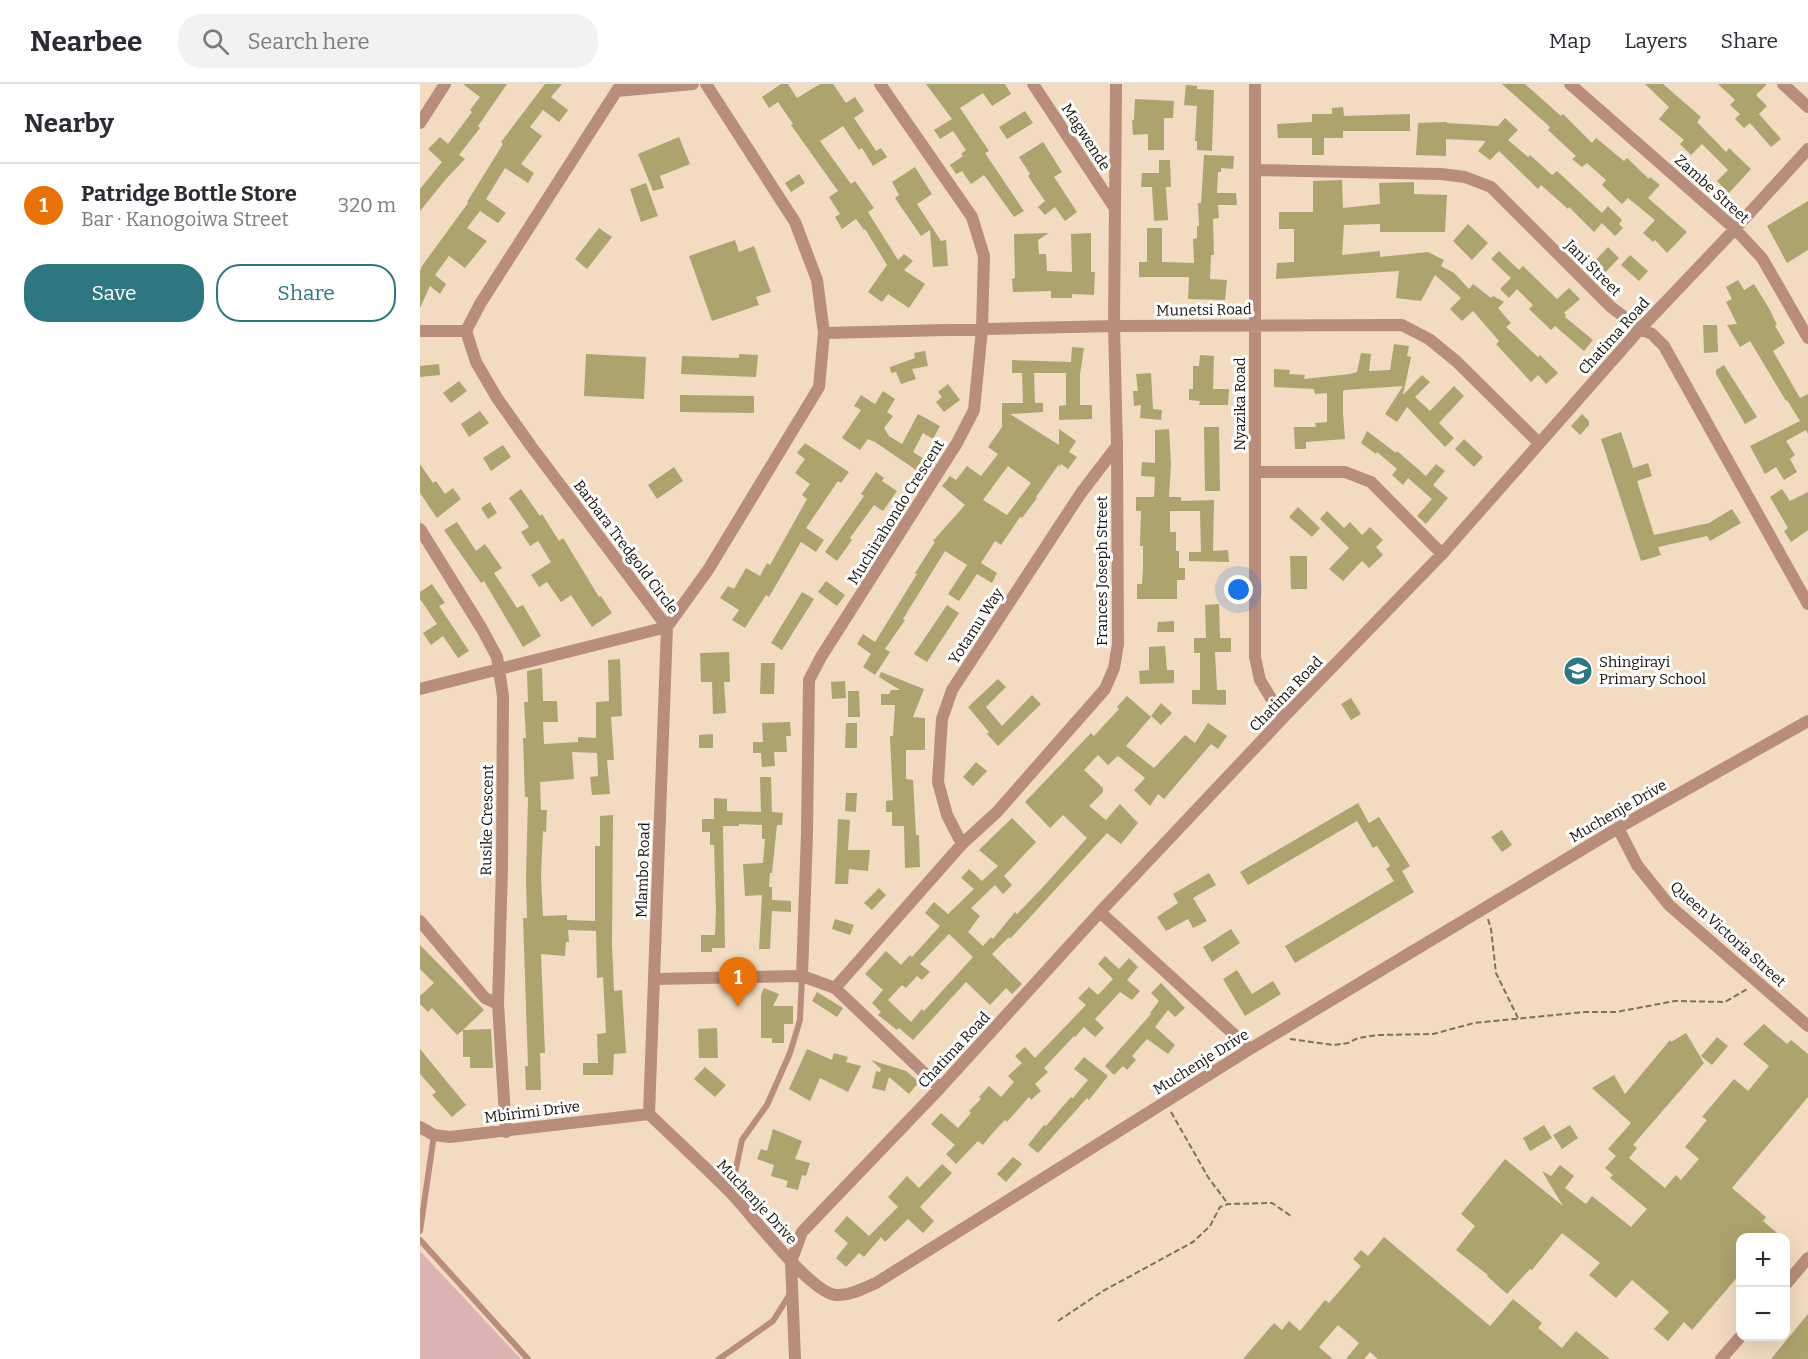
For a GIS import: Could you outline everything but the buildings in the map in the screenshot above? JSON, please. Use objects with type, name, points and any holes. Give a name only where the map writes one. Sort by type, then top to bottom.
[{"type":"street","points":[[420,123],[445,84]]},
{"type":"street","points":[[420,331],[466,331],[480,304],[619,88],[693,84]]},
{"type":"street","name":"Barbara Tredgold Circle","points":[[466,331],[476,362],[497,398],[667,627],[708,570],[819,387],[824,333],[817,280],[795,222],[706,84]]},
{"type":"street","name":"Muchirahondo Crescent","points":[[802,976],[809,680],[821,657],[957,443],[974,410],[982,329],[984,256],[972,217],[880,84]]},
{"type":"street","name":"Magwende","points":[[1033,84],[1114,207]]},
{"type":"street","name":"Frances Joseph Street","points":[[835,988],[962,844],[997,812],[1105,689],[1114,668],[1118,644],[1114,326],[1116,84]]},
{"type":"street","name":"Nyazika Road","points":[[1255,84],[1257,170],[1255,657],[1260,680],[1283,718]]},
{"type":"street","name":"Zambe Street","points":[[1570,84],[1735,229],[1762,258],[1808,338]]},
{"type":"street","points":[[1783,84],[1808,107]]},
{"type":"street","name":"Chatima Road","points":[[791,1262],[802,1232],[940,1088],[1100,912],[1283,718],[1442,554],[1640,329],[1808,149]]},
{"type":"street","name":"Jani Street","points":[[1257,170],[1442,174],[1465,177],[1491,187],[1611,308],[1640,329],[1652,334],[1664,346],[1808,604]]},
{"type":"street","name":"Munetsi Road","points":[[824,333],[1256,324],[1402,325],[1429,339],[1456,361],[1539,443]]},
{"type":"street","name":"Yotamu Way","points":[[962,844],[947,815],[938,782],[942,719],[952,690],[1081,493],[1117,446]]},
{"type":"street","points":[[1255,472],[1346,472],[1371,482],[1442,554]]},
{"type":"street","name":"Rusike Crescent","points":[[420,530],[497,657],[503,696],[498,1004],[506,1132]]},
{"type":"street","points":[[420,689],[667,627]]},
{"type":"street","name":"Mlambo Road","points":[[650,1114],[667,627]]},
{"type":"street","name":"Muchenje Drive","points":[[650,1114],[731,1192],[791,1262],[812,1282],[835,1295],[854,1292],[876,1283],[1250,1049],[1618,828],[1808,720]]},
{"type":"street","name":"Queen Victoria Street","points":[[1618,828],[1637,866],[1669,905],[1808,1026]]},
{"type":"street","points":[[1100,912],[1250,1049]]},
{"type":"street","points":[[420,921],[485,998],[498,1004]]},
{"type":"street","points":[[655,979],[802,976],[835,988],[940,1088]]},
{"type":"street","name":"Mbirimi Drive","points":[[434,1136],[450,1137],[506,1132],[570,1122],[650,1114]]},
{"type":"street","points":[[420,1127],[434,1136]]},
{"type":"street","points":[[1790,1278],[1808,1258]]},
{"type":"street","points":[[791,1262],[794,1290],[795,1359]]},
{"type":"street","points":[[1721,1359],[1737,1341]]},
{"type":"lane","points":[[731,1192],[742,1140],[767,1105],[790,1053],[800,1020],[802,976]]},
{"type":"lane","points":[[420,1231],[434,1136]]},
{"type":"lane","points":[[420,1240],[528,1359]]},
{"type":"lane","points":[[719,1359],[773,1321],[794,1290]]},
{"type":"path","points":[[1485,908],[1491,929],[1496,973],[1518,1019]]},
{"type":"path","points":[[1277,1033],[1284,1038],[1334,1046],[1358,1038],[1433,1034],[1474,1023],[1585,1012],[1616,1012],[1675,1001],[1725,1002],[1747,989],[1763,986]]},
{"type":"path","points":[[1165,1102],[1208,1177],[1228,1204]]},
{"type":"path","points":[[1058,1321],[1095,1296],[1193,1242],[1210,1226],[1220,1207],[1228,1204],[1272,1203],[1291,1216]]},
{"type":"shaded area","points":[[420,1251],[521,1359],[420,1359]]},
{"type":"place","name":"Shingirayi Primary School","points":[[1578,671]]},
{"type":"place","name":"Patridge Bottle Store","points":[[738,1007]]}]
